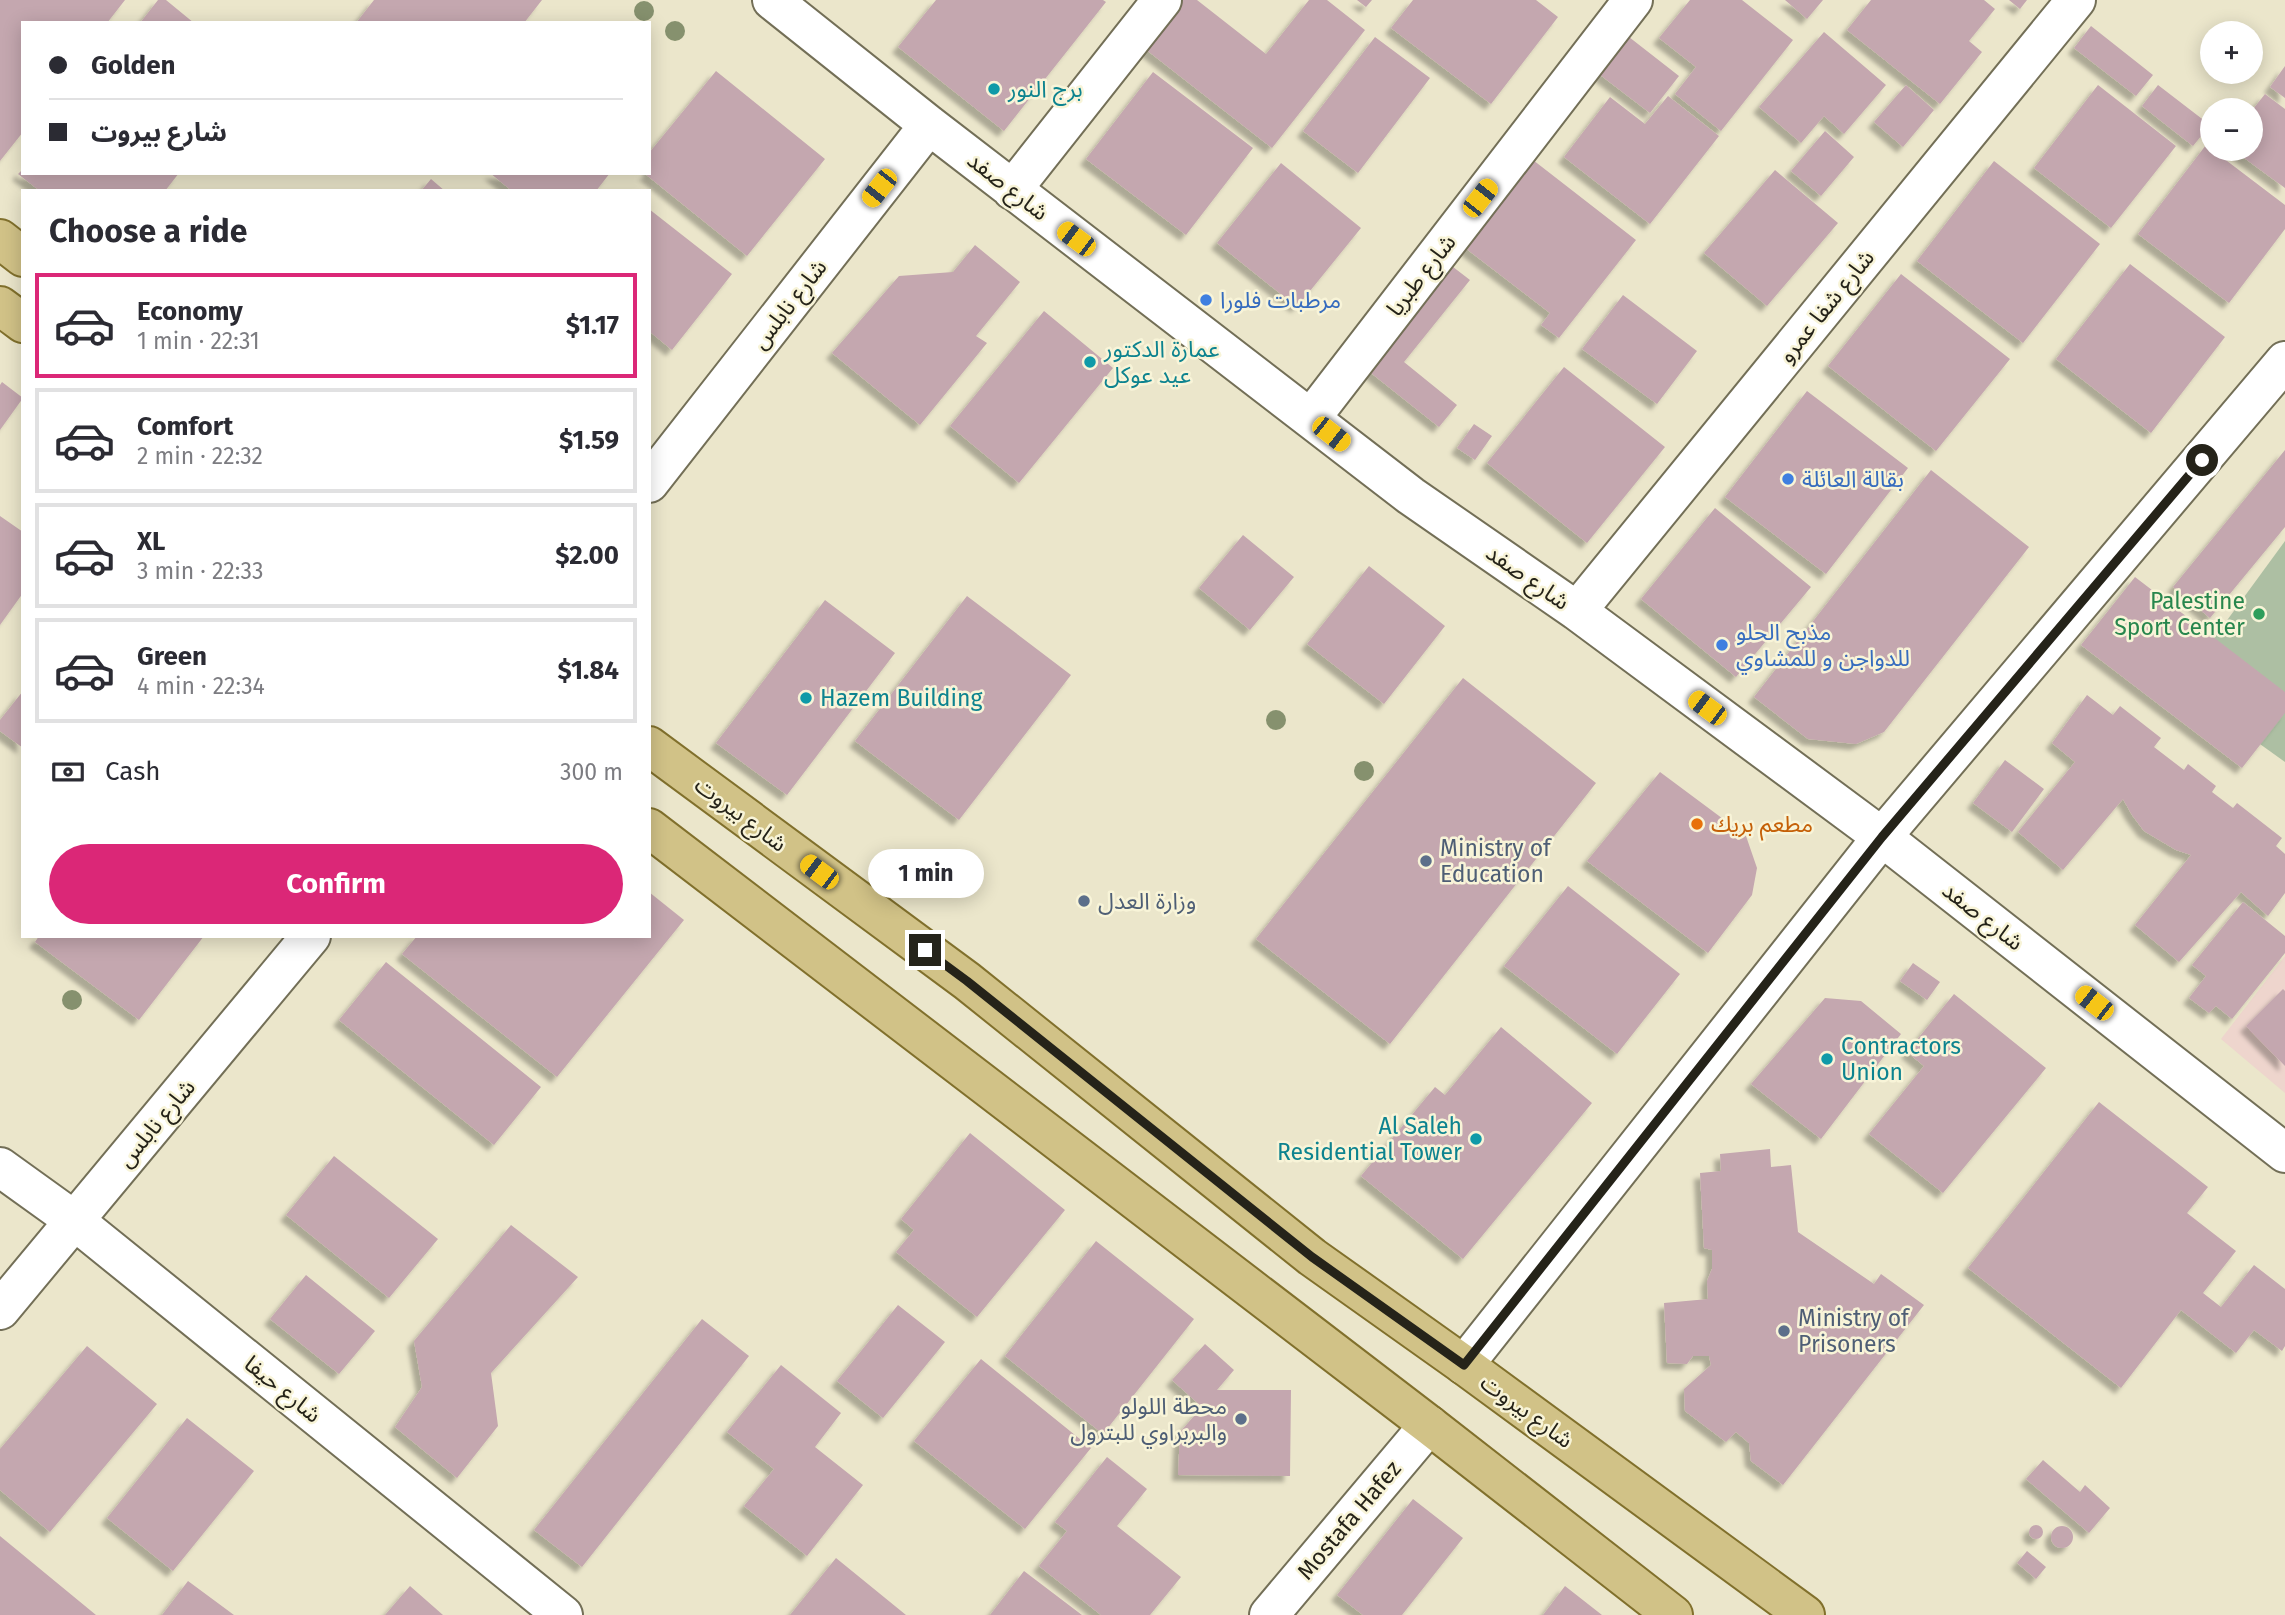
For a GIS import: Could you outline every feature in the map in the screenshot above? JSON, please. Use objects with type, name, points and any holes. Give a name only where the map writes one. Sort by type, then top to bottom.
[{"type":"main road","points":[[0,239],[21,255]]},
{"type":"main road","points":[[0,306],[21,322]]},
{"type":"main road","name":"شارع بيروت","points":[[651,747],[967,981],[1312,1257],[1805,1615]]},
{"type":"main road","points":[[651,830],[1673,1615]]},
{"type":"street","name":"شارع صفد","points":[[772,0],[1012,190],[1411,496],[1577,611],[1882,837],[2285,1153]]},
{"type":"street","points":[[1012,190],[1162,0]]},
{"type":"street","name":"شارع طبريا","points":[[1311,418],[1633,0]]},
{"type":"street","name":"شارع شفا عمرو","points":[[1577,611],[2076,0]]},
{"type":"street","name":"شارع نابلس","points":[[651,480],[929,125]]},
{"type":"street","points":[[1464,1365],[1882,837],[2281,374]]},
{"type":"street","name":"شارع نابلس","points":[[0,1310],[309,938]]},
{"type":"street","name":"شارع حيفا","points":[[0,1167],[75,1221],[563,1615]]},
{"type":"street","name":"Mostafa Hafez","points":[[1269,1615],[1429,1425]]},
{"type":"shaded area","points":[[2285,956],[2285,1093],[2221,1039]]},
{"type":"green space","name":"Palestine Sport Center","points":[[2285,541],[2285,762],[2179,686]]},
{"type":"building","points":[[0,0],[125,0],[109,21],[21,21],[21,135],[0,161]]},
{"type":"building","points":[[158,0],[166,0],[192,21],[142,21]]},
{"type":"building","points":[[374,0],[542,0],[526,21],[358,21]]},
{"type":"building","name":"برج النور","points":[[936,0],[1106,2],[1004,131],[898,47]]},
{"type":"building","points":[[1182,0],[1197,0],[1266,54],[1309,0],[1327,0],[1365,30],[1272,148],[1144,48]]},
{"type":"building","points":[[1357,0],[1372,0],[1366,7]]},
{"type":"building","points":[[1413,0],[1536,0],[1558,17],[1491,104],[1391,28]]},
{"type":"building","points":[[1690,0],[1742,0],[1793,40],[1721,131],[1675,94],[1696,67],[1659,38]]},
{"type":"building","points":[[1785,0],[1823,0],[1807,19]]},
{"type":"building","points":[[1871,0],[1984,0],[1995,9],[1969,41],[1982,52],[1940,104],[1847,30]]},
{"type":"building","points":[[2009,0],[2027,0],[2020,9]]},
{"type":"building","points":[[2091,26],[2153,75],[2136,96],[2074,48]]},
{"type":"building","points":[[1824,32],[1886,85],[1844,134],[1824,116],[1801,143],[1759,107]]},
{"type":"building","points":[[1375,37],[1430,78],[1358,173],[1303,131]]},
{"type":"building","points":[[1629,37],[1679,76],[1650,113],[1599,74]]},
{"type":"building","points":[[2285,66],[2285,98],[2270,87]]},
{"type":"building","points":[[716,71],[825,159],[747,256],[646,175],[651,175],[651,151]]},
{"type":"building","points":[[1153,72],[1253,148],[1186,235],[1086,159]]},
{"type":"building","points":[[1906,85],[1934,110],[1903,147],[1874,122]]},
{"type":"building","points":[[2098,85],[2176,146],[2111,228],[2034,168]]},
{"type":"building","points":[[2158,85],[2200,117],[2200,137],[2193,146],[2142,106]]},
{"type":"building","points":[[2265,94],[2285,109],[2285,188],[2248,161],[2263,161],[2262,98]]},
{"type":"building","points":[[1668,96],[1719,136],[1650,224],[1564,157],[1610,97],[1645,124]]},
{"type":"building","points":[[1825,131],[1854,157],[1821,196],[1791,171]]},
{"type":"building","points":[[2200,153],[2200,161],[2227,161],[2285,205],[2285,229],[2229,303],[2138,234]]},
{"type":"building","points":[[1533,160],[1636,240],[1559,338],[1541,325],[1550,313],[1464,247]]},
{"type":"building","points":[[1994,161],[2100,244],[2023,343],[1917,261]]},
{"type":"building","points":[[1281,163],[1361,228],[1297,307],[1217,243]]},
{"type":"building","points":[[1775,170],[1838,223],[1767,306],[1704,253]]},
{"type":"building","points":[[21,171],[21,175],[177,175],[167,189],[37,189],[18,174]]},
{"type":"building","points":[[492,175],[608,175],[598,189],[510,189]]},
{"type":"building","points":[[431,179],[443,189],[423,189]]},
{"type":"building","points":[[651,211],[732,274],[672,350],[651,333]]},
{"type":"building","points":[[975,245],[1020,282],[976,336],[987,343],[920,425],[832,353],[899,276],[953,272]]},
{"type":"building","points":[[1444,260],[1470,280],[1404,362],[1457,405],[1439,427],[1361,365]]},
{"type":"building","points":[[2130,264],[2225,337],[2151,433],[2056,359]]},
{"type":"building","points":[[1901,274],[2010,359],[1936,451],[1828,366]]},
{"type":"building","points":[[1623,295],[1697,351],[1657,404],[1582,349]]},
{"type":"building","points":[[1044,311],[1113,368],[1019,483],[950,426]]},
{"type":"building","points":[[1564,367],[1665,447],[1587,543],[1487,463]]},
{"type":"building","points":[[2,382],[21,396],[21,401],[0,430]]},
{"type":"building","points":[[1807,391],[1908,468],[1826,574],[1725,497]]},
{"type":"building","points":[[1474,424],[1492,436],[1475,460],[1457,448]]},
{"type":"building","points":[[2285,450],[2285,527],[2210,618],[2173,587]]},
{"type":"building","points":[[1931,470],[2029,547],[1884,732],[1856,744],[1808,739],[1754,697]]},
{"type":"building","points":[[1715,508],[1811,587],[1736,677],[1641,599]]},
{"type":"building","points":[[0,516],[21,531],[21,596],[0,625]]},
{"type":"building","points":[[1243,535],[1294,577],[1250,630],[1199,588]]},
{"type":"building","points":[[1369,566],[1445,626],[1384,704],[1307,644]]},
{"type":"building","points":[[2135,577],[2285,692],[2285,713],[2242,768],[2081,645]]},
{"type":"building","points":[[967,596],[1071,675],[959,820],[855,741]]},
{"type":"building","name":"Hazem Building","points":[[825,600],[895,653],[787,795],[716,743]]},
{"type":"building","name":"Ministry of Education","points":[[1463,678],[1596,783],[1390,1044],[1256,939]]},
{"type":"building","points":[[21,694],[21,747],[0,731],[0,720]]},
{"type":"building","points":[[2087,695],[2113,715],[2120,706],[2161,738],[2154,747],[2184,770],[2188,764],[2216,786],[2212,792],[2233,808],[2237,803],[2282,838],[2276,846],[2285,854],[2285,893],[2268,916],[2241,892],[2179,962],[2135,925],[2191,855],[2176,850],[2144,831],[2123,799],[2063,870],[2018,832],[2075,762],[2052,743]]},
{"type":"building","points":[[2005,760],[2044,789],[2012,832],[1973,803]]},
{"type":"building","points":[[1660,772],[1746,836],[1757,868],[1752,895],[1708,953],[1587,861]]},
{"type":"building","points":[[1568,886],[1680,974],[1617,1054],[1504,966]]},
{"type":"building","points":[[651,894],[684,920],[557,1077],[402,954],[415,938],[651,938]]},
{"type":"building","points":[[2243,902],[2285,936],[2285,953],[2232,1019],[2216,1006],[2209,1013],[2189,998],[2206,976],[2192,965]]},
{"type":"building","points":[[38,938],[202,938],[139,1020],[35,942]]},
{"type":"building","points":[[386,962],[541,1087],[494,1145],[339,1020]]},
{"type":"building","points":[[1913,963],[1940,982],[1927,1000],[1900,981]]},
{"type":"building","points":[[2283,989],[2285,991],[2285,1066],[2246,1026]]},
{"type":"building","points":[[1954,994],[2046,1068],[1943,1193],[1869,1134],[1924,1066],[1907,1052]]},
{"type":"building","name":"Contractors Union","points":[[1825,998],[1861,1001],[1901,1034],[1821,1139],[1751,1084]]},
{"type":"building","name":"Al Saleh Residential Tower","points":[[1501,1027],[1592,1103],[1463,1259],[1361,1176],[1435,1087],[1445,1095]]},
{"type":"building","points":[[2099,1102],[2208,1187],[2187,1213],[2236,1251],[2203,1293],[2221,1307],[2254,1265],[2285,1289],[2285,1346],[2282,1351],[2254,1330],[2236,1353],[2181,1310],[2121,1388],[1968,1268]]},
{"type":"building","points":[[970,1133],[1065,1210],[977,1317],[896,1252],[914,1230],[901,1219]]},
{"type":"building","name":"Ministry of Prisoners","points":[[1770,1149],[1771,1167],[1791,1165],[1798,1232],[1874,1284],[1881,1274],[1924,1305],[1783,1485],[1751,1461],[1749,1443],[1736,1432],[1726,1442],[1685,1411],[1684,1389],[1711,1365],[1709,1356],[1693,1356],[1687,1364],[1667,1363],[1664,1303],[1708,1299],[1707,1281],[1712,1269],[1712,1250],[1704,1248],[1700,1173],[1721,1171],[1720,1154]]},
{"type":"building","points":[[334,1156],[438,1239],[389,1298],[286,1215]]},
{"type":"building","points":[[511,1225],[578,1277],[491,1373],[498,1426],[457,1478],[395,1427],[422,1387],[414,1341]]},
{"type":"building","points":[[1096,1241],[1194,1319],[1103,1434],[1005,1356]]},
{"type":"building","points":[[306,1275],[375,1331],[339,1374],[270,1319]]},
{"type":"building","points":[[898,1305],[945,1342],[883,1418],[837,1381]]},
{"type":"building","points":[[702,1319],[749,1356],[582,1567],[534,1530]]},
{"type":"building","name":"محطة اللولو والبربراوي للبترول","points":[[1205,1344],[1234,1370],[1217,1390],[1291,1390],[1290,1476],[1178,1475],[1180,1432],[1202,1407],[1172,1380]]},
{"type":"building","points":[[87,1346],[157,1404],[50,1532],[0,1490],[0,1449]]},
{"type":"building","points":[[981,1359],[1091,1448],[1025,1529],[914,1441]]},
{"type":"building","points":[[781,1365],[841,1413],[815,1447],[863,1485],[807,1556],[744,1506],[774,1469],[727,1432]]},
{"type":"building","points":[[187,1418],[254,1471],[173,1571],[107,1518]]},
{"type":"building","points":[[1107,1457],[1147,1489],[1117,1526],[1181,1577],[1150,1615],[1101,1615],[1039,1566],[1067,1531],[1055,1522]]},
{"type":"building","points":[[2043,1460],[2080,1492],[2085,1485],[2110,1508],[2089,1533],[2026,1479]]},
{"type":"building","points":[[1413,1499],[1463,1538],[1402,1615],[1363,1615],[1337,1595]]},
{"type":"building","points":[[2033,1525],[2039,1525],[2043,1532],[2039,1539],[2033,1539],[2029,1535],[2029,1529]]},
{"type":"building","points":[[2058,1526],[2066,1526],[2073,1533],[2073,1541],[2066,1548],[2058,1548],[2051,1541],[2051,1533]]},
{"type":"building","points":[[0,1536],[96,1615],[0,1615]]},
{"type":"building","points":[[2027,1551],[2046,1567],[2036,1579],[2017,1563]]},
{"type":"building","points":[[836,1558],[906,1615],[790,1615]]},
{"type":"building","points":[[1024,1571],[1082,1615],[990,1615]]},
{"type":"building","points":[[188,1581],[234,1615],[162,1615]]},
{"type":"building","points":[[410,1586],[443,1615],[385,1615]]},
{"type":"building","points":[[1565,1586],[1602,1615],[1543,1615]]},
{"type":"place","name":"برج النور","points":[[994,89]]},
{"type":"place","name":"مرطبات فلورا","points":[[1206,300]]},
{"type":"place","name":"عمارة الدكتور عيد عوكل","points":[[1090,362]]},
{"type":"place","name":"بقالة العائلة","points":[[1788,479]]},
{"type":"place","name":"Palestine Sport Center","points":[[2259,614]]},
{"type":"place","name":"مذبح الحلو للدواجن و للمشاوي","points":[[1722,645]]},
{"type":"place","name":"Hazem Building","points":[[806,698]]},
{"type":"place","name":"مطعم بريك","points":[[1697,824]]},
{"type":"place","name":"Ministry of Education","points":[[1426,861]]},
{"type":"place","name":"وزارة العدل","points":[[1084,901]]},
{"type":"place","name":"Contractors Union","points":[[1827,1059]]},
{"type":"place","name":"Al Saleh Residential Tower","points":[[1476,1139]]},
{"type":"place","name":"Ministry of Prisoners","points":[[1784,1331]]},
{"type":"place","name":"محطة اللولو والبربراوي للبترول","points":[[1241,1419]]},
{"type":"route","points":[[925,950],[1312,1257],[1464,1365],[1882,837],[2202,460]]}]
